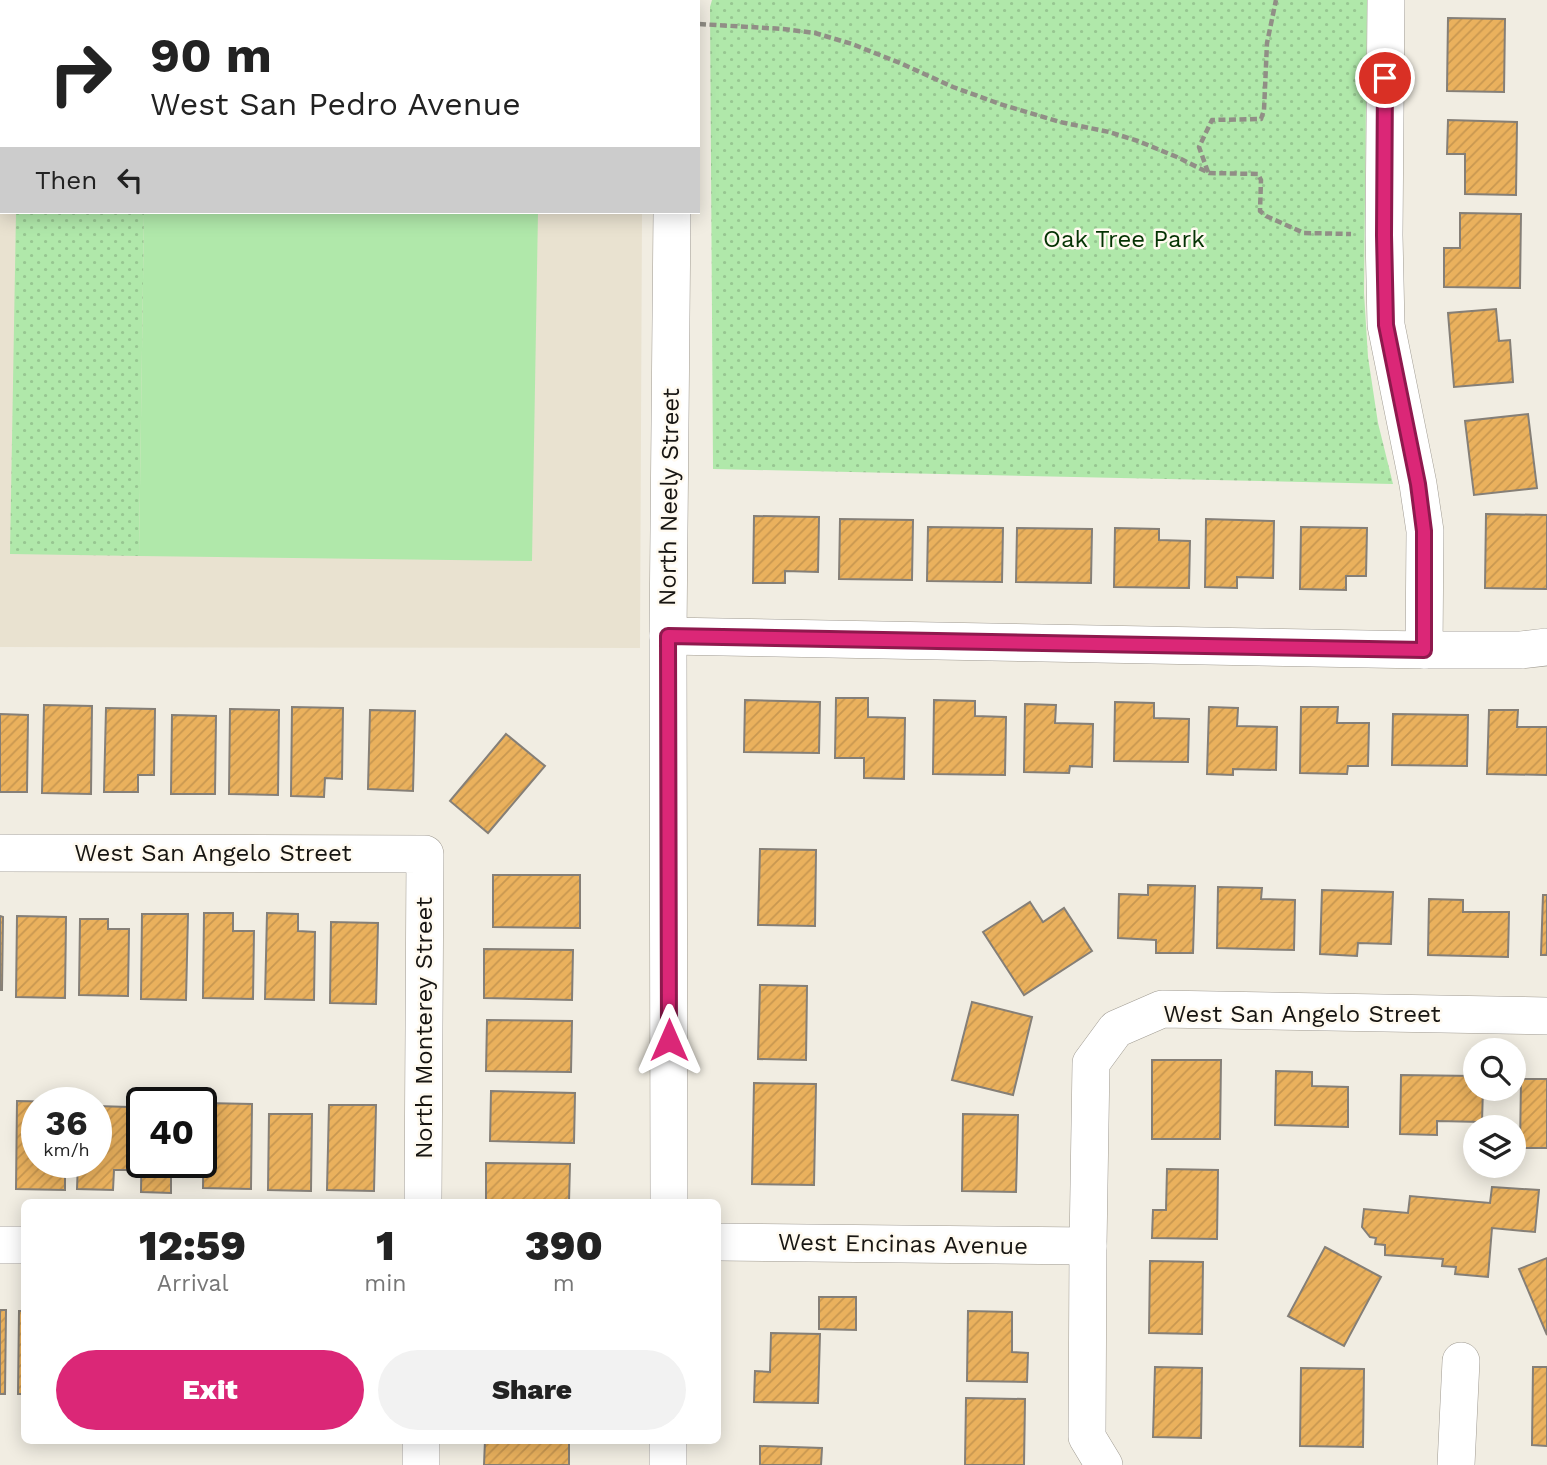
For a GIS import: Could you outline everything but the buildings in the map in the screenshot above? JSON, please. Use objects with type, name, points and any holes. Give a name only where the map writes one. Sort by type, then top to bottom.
[{"type":"street","points":[[1387,0],[1384,235],[1386,325],[1418,484],[1424,531],[1424,650]]},
{"type":"street","name":"North Neely Street","points":[[669,1199],[668,636],[672,214]]},
{"type":"street","points":[[668,636],[1424,650],[1521,650],[1547,647]]},
{"type":"street","name":"West San Angelo Street","points":[[0,853],[425,854]]},
{"type":"street","name":"North Monterey Street","points":[[423,1199],[425,854]]},
{"type":"street","name":"West San Angelo Street","points":[[1104,1465],[1087,1437],[1091,1063],[1116,1029],[1162,1009],[1547,1016]]},
{"type":"street","name":"West Encinas Avenue","points":[[721,1242],[1088,1246]]},
{"type":"street","points":[[0,1245],[21,1245]]},
{"type":"street","points":[[1456,1465],[1461,1361]]},
{"type":"street","points":[[421,1444],[421,1465]]},
{"type":"street","points":[[668,1444],[668,1465]]},
{"type":"path","points":[[1209,173],[1199,147],[1212,120],[1261,120],[1264,110],[1267,43],[1276,0]]},
{"type":"path","points":[[700,23],[815,33],[852,44],[1000,104],[1138,141],[1209,173],[1258,174],[1261,180],[1260,211],[1304,233],[1384,235]]},
{"type":"shaded area","points":[[0,214],[642,214],[640,648],[0,647]]},
{"type":"green space","name":"Oak Tree Park","points":[[712,0],[1367,0],[1364,293],[1368,357],[1378,423],[1393,484],[713,469]]},
{"type":"green space","points":[[16,214],[144,214],[139,556],[10,554]]},
{"type":"green space","points":[[144,214],[538,214],[532,561],[139,556]]},
{"type":"route","points":[[669,1040],[668,636],[1424,650],[1424,531],[1418,484],[1386,325],[1385,78]]}]
